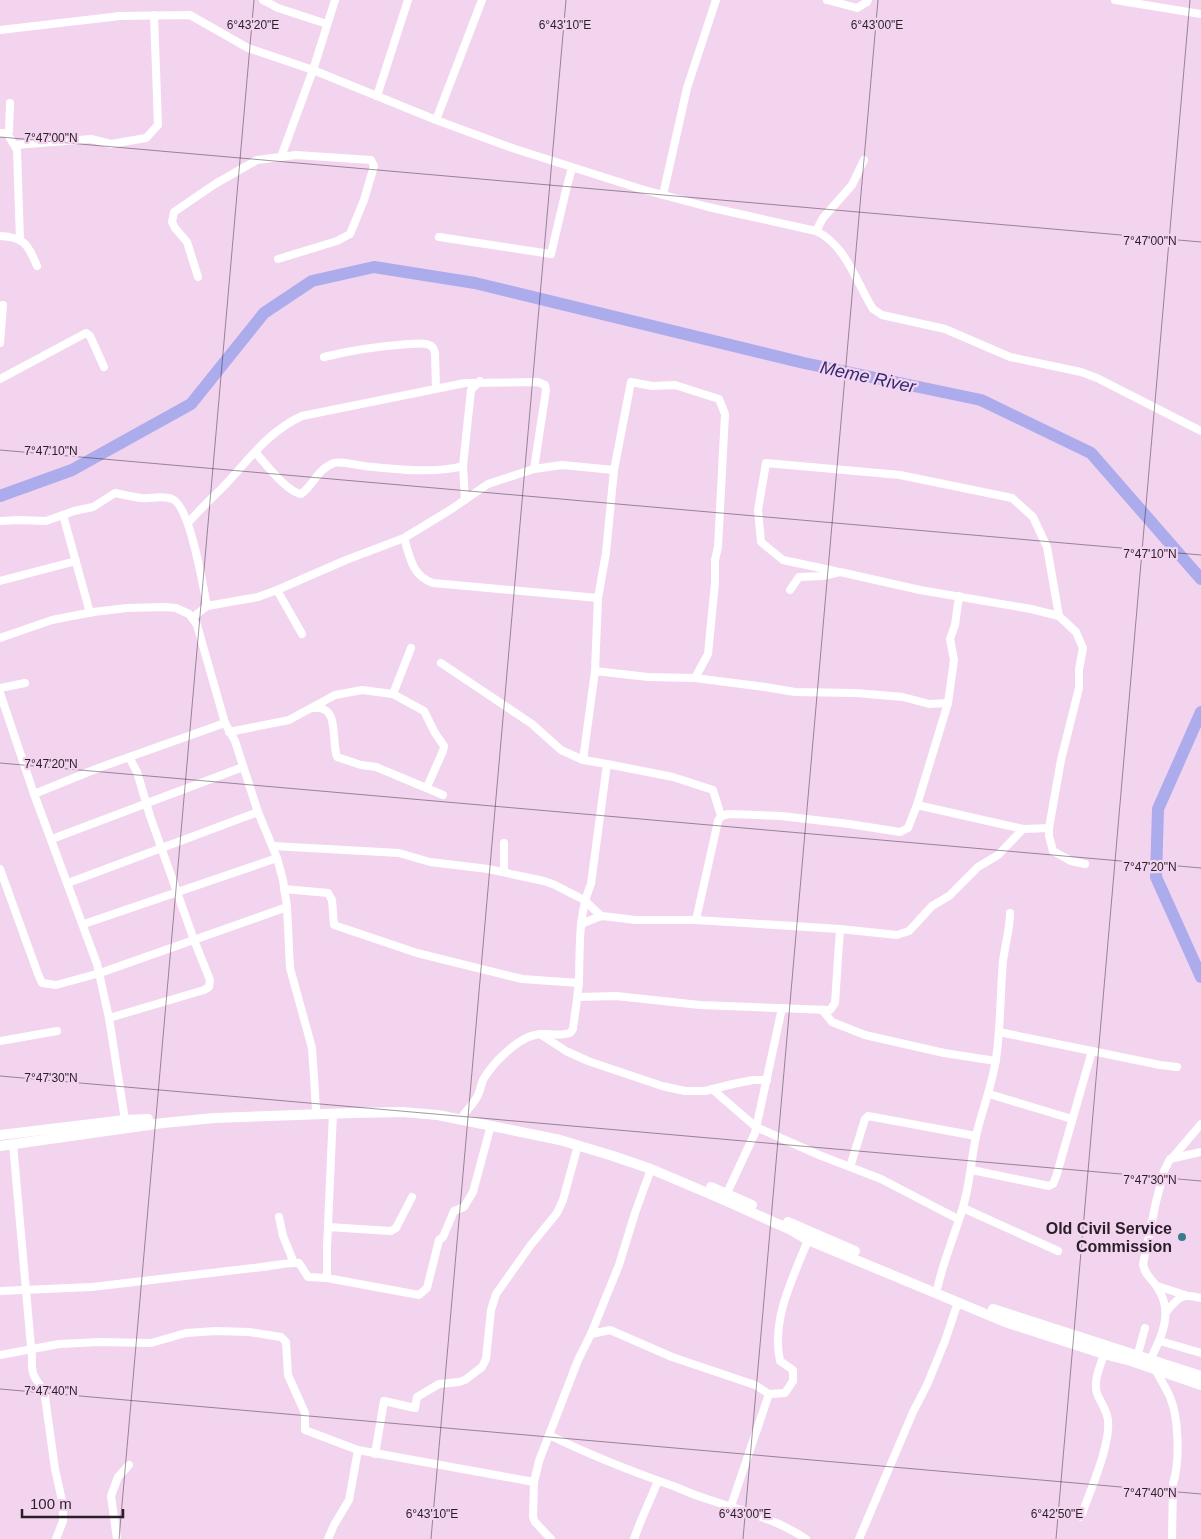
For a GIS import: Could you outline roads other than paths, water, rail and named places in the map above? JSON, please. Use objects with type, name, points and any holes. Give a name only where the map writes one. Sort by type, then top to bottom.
[{"type":"main road","points":[[0,1146],[127,1124],[212,1114],[281,1113],[316,1109],[399,1109],[464,1114],[586,1141],[656,1164],[727,1193],[790,1223],[1003,1314],[1098,1342],[1136,1356],[1201,1385]]},
{"type":"main road","points":[[0,1135],[214,1118],[402,1112],[438,1115],[491,1125],[578,1145],[651,1170],[789,1229],[808,1240],[1005,1322],[1104,1354],[1201,1376]]},
{"type":"street","points":[[263,0],[278,8],[328,24]]},
{"type":"street","points":[[281,157],[313,70],[335,0]]},
{"type":"street","points":[[377,96],[408,0]]},
{"type":"street","points":[[436,120],[482,0]]},
{"type":"street","points":[[663,195],[686,88],[716,0]]},
{"type":"street","points":[[827,0],[857,8],[868,0]]},
{"type":"street","points":[[1115,0],[1201,14]]},
{"type":"street","points":[[15,145],[91,139],[111,144],[146,138],[158,126],[154,15]]},
{"type":"street","points":[[0,30],[37,27],[90,19],[154,15],[190,16],[248,48],[313,70],[436,120],[572,168],[663,195],[816,231],[838,247],[873,309],[882,315],[945,329],[1010,357],[1081,372],[1097,378],[1198,430],[1201,437]]},
{"type":"street","points":[[10,103],[10,127],[3,133],[15,145],[17,150],[20,240]]},
{"type":"street","points":[[198,277],[187,242],[172,222],[174,212],[214,184],[257,160],[312,156],[371,160],[374,166],[350,234],[337,241],[278,259]]},
{"type":"street","points":[[816,231],[823,218],[852,185],[864,160]]},
{"type":"street","points":[[439,237],[551,254],[572,168]]},
{"type":"street","points":[[0,236],[13,237],[20,240],[30,250],[38,266]]},
{"type":"street","points":[[0,343],[3,305]]},
{"type":"street","points":[[0,379],[86,333],[90,336],[104,368]]},
{"type":"street","points":[[324,357],[386,345],[431,345],[434,349],[436,388]]},
{"type":"street","points":[[464,382],[471,390]]},
{"type":"street","points":[[188,523],[272,434],[289,422],[302,416],[464,382],[538,382],[545,386],[546,390],[534,470]]},
{"type":"street","points":[[465,500],[463,466],[471,390],[480,382]]},
{"type":"street","points":[[583,760],[595,671],[598,598],[606,553],[614,470],[631,382],[652,386],[675,385],[719,399],[725,414],[718,547],[715,560],[715,583],[708,654],[696,678]]},
{"type":"street","points":[[255,452],[284,484],[294,493],[301,494],[306,491],[320,471],[335,463],[430,470],[450,470],[463,466]]},
{"type":"street","points":[[1059,616],[1047,547],[1033,517],[1012,498],[900,475],[766,463],[758,510],[761,542],[783,560],[920,590],[1031,609],[1059,616],[1076,632],[1083,648],[1079,669],[1079,688],[1061,760],[1049,836],[1053,851],[1071,861],[1085,864]]},
{"type":"street","points":[[192,618],[207,606],[258,597],[404,538],[488,484],[534,470],[562,465],[614,470]]},
{"type":"street","points":[[0,521],[46,522],[93,507],[115,493],[142,498],[166,497],[174,499],[178,502],[188,523],[207,606]]},
{"type":"street","points":[[63,515],[90,613]]},
{"type":"street","points":[[404,538],[416,572],[420,578],[433,583],[598,598]]},
{"type":"street","points":[[0,581],[76,562]]},
{"type":"street","points":[[790,590],[799,577],[823,576],[840,572]]},
{"type":"street","points":[[277,590],[302,634]]},
{"type":"street","points":[[720,816],[729,814],[781,816],[900,832],[908,828],[917,805],[948,703],[954,660],[950,639],[955,625],[960,596]]},
{"type":"street","points":[[0,638],[52,620],[127,608],[176,608],[189,614],[197,625],[225,723],[235,741],[258,812],[277,858],[284,889],[290,968],[312,1048],[316,1109]]},
{"type":"street","points":[[393,694],[411,648]]},
{"type":"street","points":[[441,663],[532,724],[561,750],[583,760],[673,777],[713,790],[720,816],[696,920]]},
{"type":"street","points":[[595,671],[648,677],[696,678],[766,686],[795,692],[903,696],[929,704],[948,703]]},
{"type":"street","points":[[0,688],[25,683]]},
{"type":"street","points":[[229,732],[289,720],[335,695],[343,693],[362,690],[393,694],[424,711],[444,746],[427,787]]},
{"type":"street","points":[[0,693],[34,794],[84,924],[100,973],[127,1124]]},
{"type":"street","points":[[312,708],[325,708],[330,712],[337,758],[376,767],[444,795]]},
{"type":"street","points":[[34,794],[129,757],[225,723]]},
{"type":"street","points":[[109,1018],[204,990],[209,987],[210,980],[194,940],[137,772],[129,757]]},
{"type":"street","points":[[464,1114],[478,1095],[484,1080],[512,1046],[526,1038],[539,1034],[564,1035],[570,1033],[572,1029],[578,997],[581,924],[584,900],[592,884],[607,764]]},
{"type":"street","points":[[52,839],[242,766]]},
{"type":"street","points":[[917,805],[1023,829],[1049,828]]},
{"type":"street","points":[[68,884],[258,812]]},
{"type":"street","points":[[581,924],[601,916],[636,920],[696,920],[840,929],[897,935],[909,931],[932,906],[949,896],[978,867],[998,855],[1023,829]]},
{"type":"street","points":[[504,843],[504,872]]},
{"type":"street","points":[[273,846],[399,853],[430,862],[504,872],[556,884],[584,900],[601,916]]},
{"type":"street","points":[[84,924],[277,858]]},
{"type":"street","points":[[0,868],[42,983],[48,985],[56,985],[100,973],[286,908]]},
{"type":"street","points":[[284,889],[328,893],[332,900],[334,925],[417,953],[522,979],[579,983]]},
{"type":"street","points":[[938,1286],[941,1269],[963,1208],[972,1170],[976,1136],[989,1094],[996,1061],[1003,960],[1010,913]]},
{"type":"street","points":[[578,997],[616,996],[700,1005],[830,1010],[835,1003],[840,929]]},
{"type":"street","points":[[727,1193],[753,1140],[782,1008]]},
{"type":"street","points":[[823,1011],[832,1022],[865,1034],[944,1053],[996,1061]]},
{"type":"street","points":[[0,1041],[57,1031]]},
{"type":"street","points":[[999,1032],[1178,1067]]},
{"type":"street","points":[[539,1034],[566,1051],[588,1061],[662,1086],[684,1091],[705,1091],[753,1080],[767,1080]]},
{"type":"street","points":[[972,1170],[1049,1186],[1053,1184],[1092,1051]]},
{"type":"street","points":[[712,1089],[756,1127],[881,1179],[958,1219]]},
{"type":"street","points":[[989,1094],[1072,1119]]},
{"type":"street","points":[[327,1278],[333,1114]]},
{"type":"street","points":[[850,1167],[865,1119],[868,1116],[976,1136]]},
{"type":"street","points":[[1172,1539],[1177,1458],[1175,1416],[1171,1398],[1152,1364],[1160,1341],[1166,1312],[1165,1301],[1157,1286],[1144,1271],[1144,1264],[1149,1228],[1167,1163],[1174,1158],[1201,1124]]},
{"type":"street","points":[[0,1291],[92,1287],[299,1263],[308,1277],[327,1278],[419,1295],[427,1288],[439,1240],[443,1237],[454,1211],[464,1207],[473,1192],[491,1125]]},
{"type":"street","points":[[13,1144],[31,1348],[31,1371],[36,1381],[44,1390],[55,1469],[63,1505],[62,1520],[56,1539]]},
{"type":"street","points":[[375,1454],[384,1401],[415,1408],[417,1397],[433,1387],[439,1384],[459,1382],[474,1375],[482,1368],[486,1359],[491,1310],[496,1294],[530,1246],[557,1213],[563,1200],[578,1145]]},
{"type":"street","points":[[1174,1158],[1201,1152]]},
{"type":"street","points":[[551,1539],[535,1522],[533,1517],[534,1482],[549,1435],[578,1360],[591,1334],[619,1265],[651,1170]]},
{"type":"street","points":[[328,1227],[392,1231],[396,1228],[412,1197]]},
{"type":"street","points":[[963,1208],[1058,1251]]},
{"type":"street","points":[[279,1217],[283,1236],[294,1263]]},
{"type":"street","points":[[591,1334],[610,1330],[672,1357],[755,1386],[770,1394],[785,1393],[793,1381],[792,1370],[780,1361],[777,1346],[782,1304],[808,1240]]},
{"type":"street","points":[[1157,1286],[1201,1298]]},
{"type":"street","points":[[1166,1312],[1177,1299],[1185,1295]]},
{"type":"street","points":[[859,1539],[913,1412],[927,1385],[958,1302]]},
{"type":"street","points":[[1136,1356],[1146,1328]]},
{"type":"street","points":[[0,1355],[31,1348],[80,1343],[151,1343],[186,1333],[216,1331],[249,1332],[281,1337],[286,1342],[288,1375],[304,1413],[305,1430],[358,1450],[375,1454],[534,1482]]},
{"type":"street","points":[[1160,1341],[1201,1353]]},
{"type":"street","points":[[1081,1517],[1103,1452],[1108,1430],[1105,1407],[1096,1388],[1104,1354]]},
{"type":"street","points":[[731,1506],[770,1394]]},
{"type":"street","points":[[549,1435],[658,1481],[766,1518],[806,1539]]},
{"type":"street","points":[[328,1539],[349,1500],[358,1450]]},
{"type":"street","points":[[117,1539],[110,1496],[118,1477],[129,1465]]},
{"type":"street","points":[[634,1539],[658,1481]]},
{"type":"waterway","name":"Meme River","points":[[0,496],[72,470],[191,404],[264,313],[312,281],[374,267],[475,283],[804,363],[981,400],[1091,453],[1201,579]]},
{"type":"waterway","name":"Meme River","points":[[1201,712],[1158,809],[1156,877],[1201,977]]},
{"type":"place","name":"Old Civil Service Commission","points":[[1182,1237]]}]
